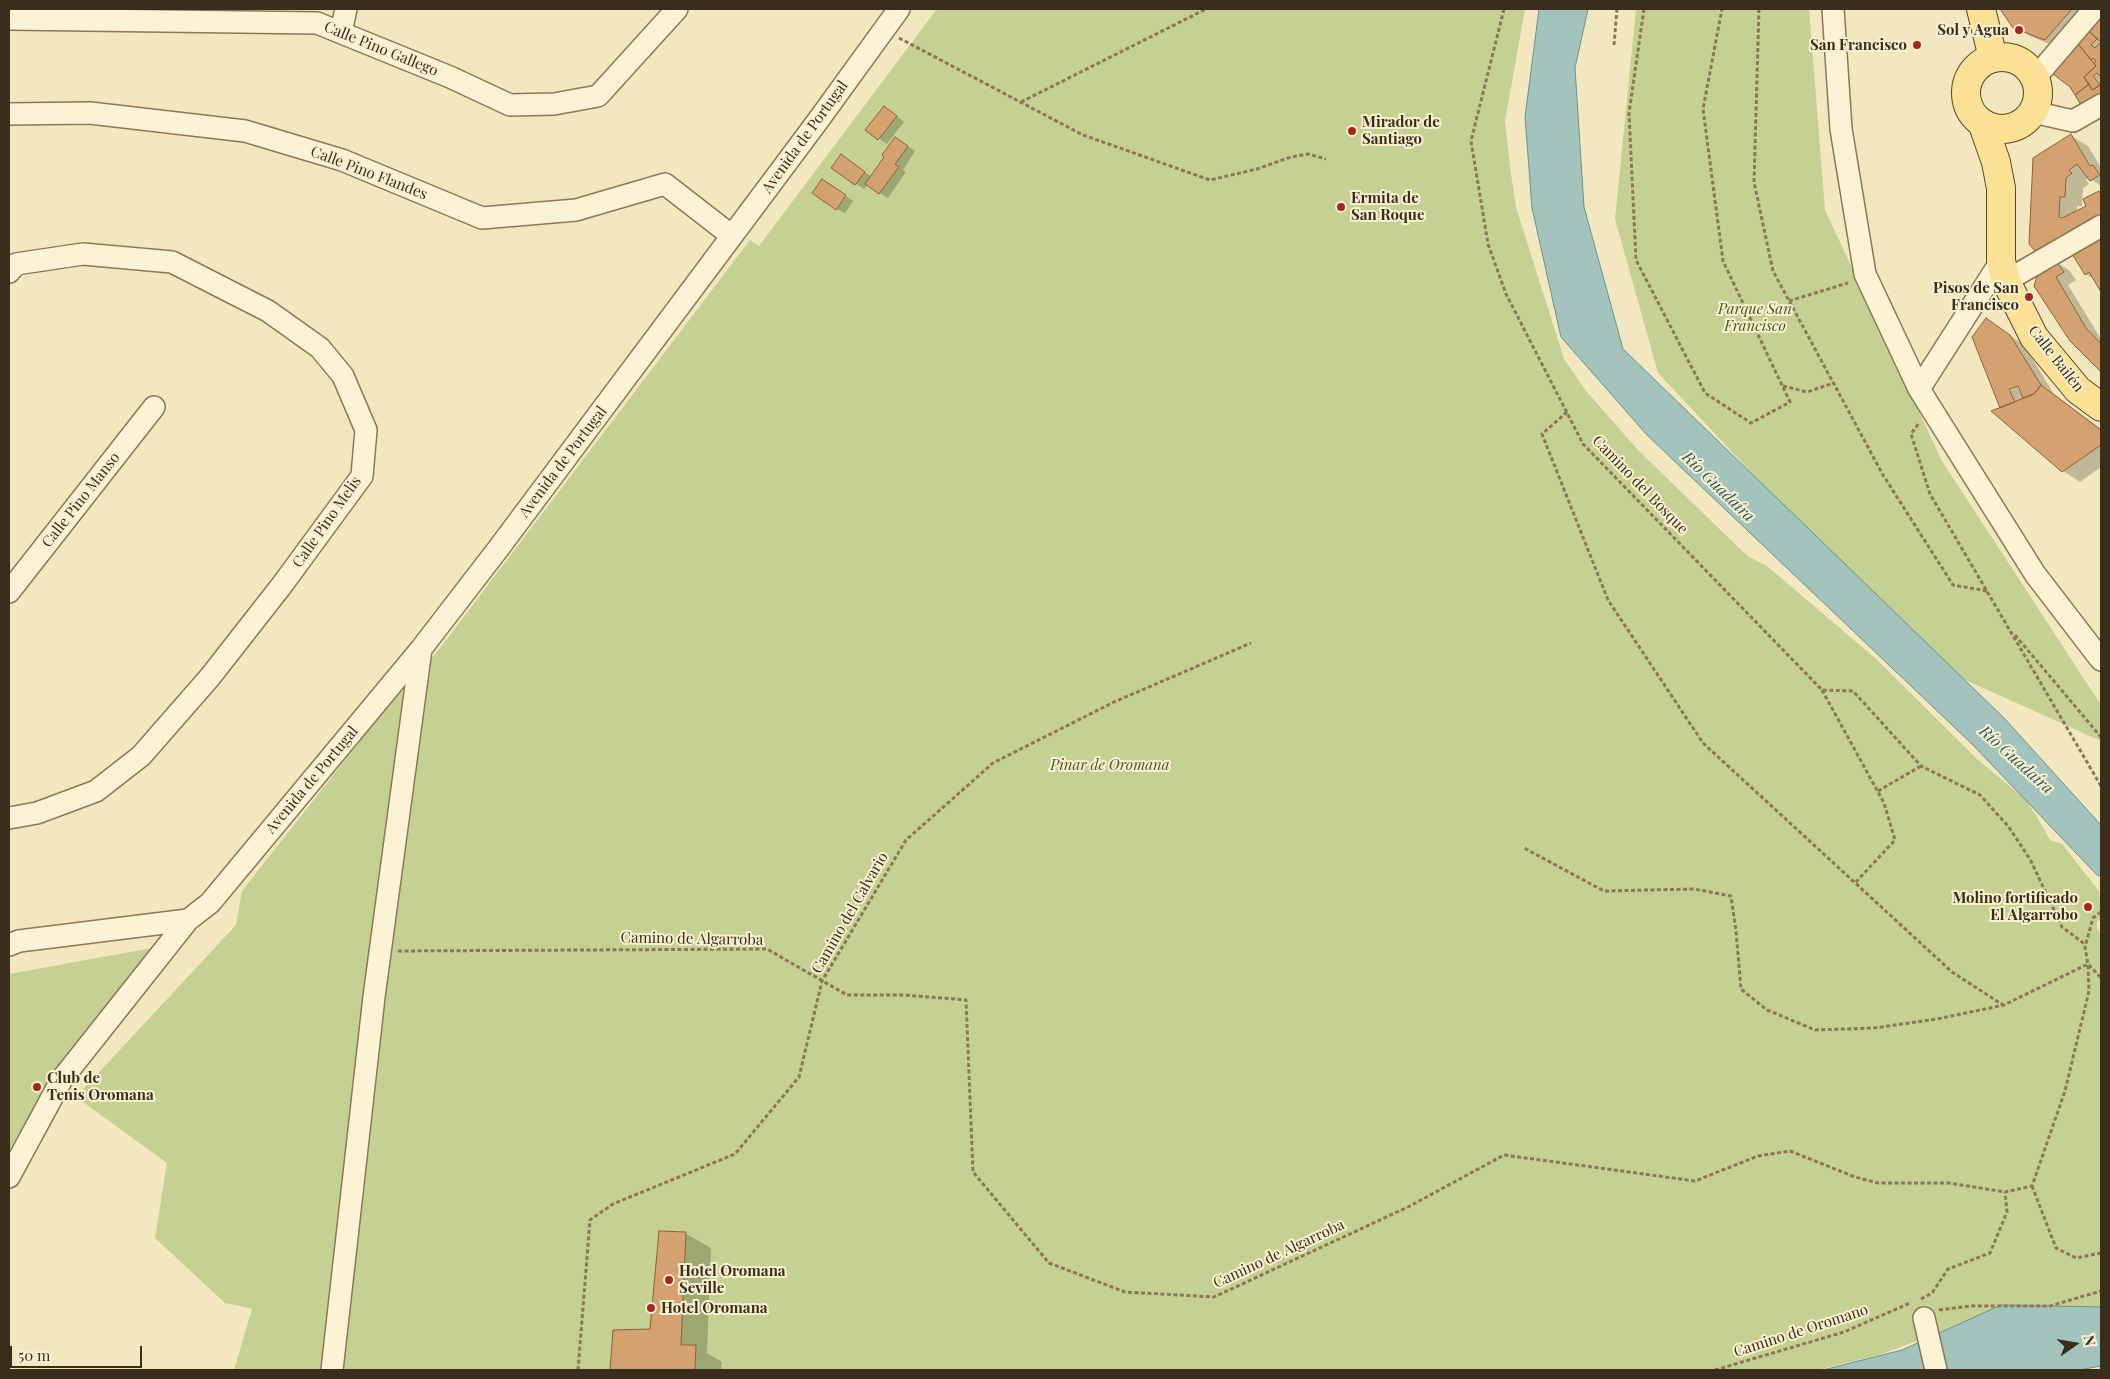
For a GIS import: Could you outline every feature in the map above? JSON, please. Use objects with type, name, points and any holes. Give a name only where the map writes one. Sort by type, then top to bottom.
[{"type":"main road","points":[[1981,9],[1994,58]]},
{"type":"main road","points":[[2006,57],[2018,61],[2028,68],[2034,78],[2038,90],[2037,101],[2025,119],[2006,129],[1994,129],[1984,125],[1970,111],[1966,102],[1966,85],[1974,69],[1983,62],[1994,58],[2006,57]]},
{"type":"main road","name":"Calle Bailén","points":[[2001,188],[2025,119]]},
{"type":"main road","name":"Calle Bailén","points":[[1984,125],[1996,162],[2001,188],[2003,271],[2034,337],[2078,390],[2101,407]]},
{"type":"street","points":[[340,32],[346,9]]},
{"type":"street","name":"Calle Pino Gallego","points":[[9,19],[317,23],[510,105],[554,104],[598,96],[677,9]]},
{"type":"street","name":"Avenida de Portugal","points":[[9,1177],[62,1079],[188,920],[210,902],[421,649],[498,549],[817,122],[883,29],[900,9]]},
{"type":"street","points":[[1833,9],[1841,129],[1864,274],[1919,389],[2035,574],[2101,660]]},
{"type":"street","points":[[2034,78],[2094,9]]},
{"type":"street","points":[[2025,119],[2073,121],[2101,105]]},
{"type":"street","name":"Calle Pino Flandes","points":[[9,114],[90,113],[245,131],[342,160],[482,218],[576,210],[665,184],[732,236]]},
{"type":"street","points":[[1919,389],[2003,271],[2101,226]]},
{"type":"street","name":"Calle Pino Melis","points":[[9,272],[16,264],[83,254],[172,262],[268,310],[320,348],[343,376],[366,430],[362,476],[282,585],[210,677],[141,756],[96,791],[36,813],[9,818]]},
{"type":"street","name":"Calle Pino Manso","points":[[9,592],[154,407]]},
{"type":"street","points":[[332,1370],[380,951],[421,649]]},
{"type":"street","points":[[9,945],[19,941],[188,920]]},
{"type":"street","points":[[1927,1315],[1936,1370]]},
{"type":"path","points":[[1021,102],[1206,9]]},
{"type":"path","name":"Camino del Bosque","points":[[1504,9],[1471,141],[1488,244],[1506,294],[1583,444],[1822,690],[1884,803],[1895,840],[1856,883]]},
{"type":"path","points":[[1614,45],[1617,9]]},
{"type":"path","points":[[1644,9],[1629,113],[1636,260],[1705,393],[1751,423],[1790,402],[1723,261],[1703,109],[1722,9]]},
{"type":"path","points":[[1759,9],[1754,182],[1773,271],[1884,475],[1953,585],[1987,591]]},
{"type":"path","points":[[883,29],[1083,135],[1210,180],[1257,169],[1291,157],[1308,154],[1326,159]]},
{"type":"path","points":[[1789,301],[1845,285]]},
{"type":"path","points":[[1782,386],[1807,392],[1834,383]]},
{"type":"path","points":[[1931,408],[1911,434],[1930,494],[2101,786]]},
{"type":"path","points":[[1567,412],[1542,434],[1608,600],[1703,744],[1952,972],[2004,1005]]},
{"type":"path","points":[[2010,629],[2101,737]]},
{"type":"path","name":"Camino del Calvario","points":[[578,1370],[590,1220],[613,1204],[735,1154],[799,1077],[822,981],[906,840],[993,763],[1114,702],[1250,643]]},
{"type":"path","points":[[1822,690],[1854,690],[1921,766],[1980,795],[2008,826],[2030,859],[2062,927],[2086,945]]},
{"type":"path","points":[[1878,791],[1921,766]]},
{"type":"path","points":[[1524,848],[1604,891],[1694,889],[1731,896],[1741,989],[1767,1010],[1815,1030],[1874,1028],[1937,1019],[2004,1005],[2088,964]]},
{"type":"path","points":[[2101,912],[2093,918],[2086,945],[2089,991],[2065,1092],[2032,1186],[2056,1248],[2076,1258],[2101,1253]]},
{"type":"path","name":"Camino de Algarroba","points":[[380,951],[767,949],[847,996],[904,995],[966,1000],[973,1172],[1049,1263],[1125,1292],[1214,1298],[1408,1207],[1504,1155],[1695,1181],[1758,1156],[1790,1151],[1855,1177],[1878,1182],[1949,1184],[2005,1192],[2032,1186]]},
{"type":"path","points":[[2088,964],[2101,978]]},
{"type":"path","name":"Camino de Oromano","points":[[1715,1370],[1844,1332],[1932,1293],[1948,1269],[1990,1253],[2006,1212],[2005,1192]]},
{"type":"path","points":[[1927,1315],[1970,1306],[2050,1306],[2101,1291]]},
{"type":"green space","name":"Pinar de Oromana","points":[[937,9],[1525,9],[1505,121],[1510,167],[1516,207],[1564,359],[1587,392],[1638,450],[1738,547],[1749,557],[1767,566],[1875,658],[1977,759],[2023,797],[2050,840],[2062,844],[2099,891],[2101,919],[2097,922],[2097,928],[2101,935],[2101,1309],[1930,1336],[1879,1355],[1817,1370],[234,1370],[252,1309],[225,1303],[155,1238],[167,1163],[76,1097],[236,925],[242,891],[382,713],[437,652],[750,240],[759,246]]},
{"type":"green space","name":"Parque San Francisco","points":[[1636,9],[1809,9],[1825,210],[1942,461],[2101,705],[2101,741],[1932,665],[1658,373],[1615,219]]},
{"type":"green space","name":"Club de Tenis Oromana","points":[[174,944],[27,1134],[9,1175],[9,974]]},
{"type":"water","name":"Río Guadaíra","points":[[1539,9],[1588,9],[1575,68],[1584,207],[1623,349],[2004,718],[2101,825],[2101,876],[2097,875],[1972,744],[1647,435],[1561,337],[1532,208],[1525,117]]},
{"type":"water","points":[[2001,1305],[2101,1307],[2101,1366],[2079,1370],[1823,1370],[1902,1350]]},
{"type":"building","points":[[2000,9],[2072,9],[2045,40],[2013,28]]},
{"type":"building","points":[[2101,15],[2101,42],[2089,31]]},
{"type":"building","points":[[2089,31],[2097,39],[2091,45],[2095,48],[2101,42],[2101,77],[2097,73],[2093,76],[2100,85],[2092,90],[2084,77],[2096,66],[2094,63],[2096,61],[2093,58],[2091,60],[2078,44]]},
{"type":"building","points":[[2078,44],[2096,66],[2084,77],[2089,84],[2075,95],[2070,87],[2053,74]]},
{"type":"building","points":[[2089,84],[2092,90],[2101,85],[2101,96],[2083,108],[2075,95]]},
{"type":"building","points":[[884,106],[897,116],[878,140],[865,130]]},
{"type":"building","points":[[2071,134],[2090,166],[2093,165],[2100,175],[2090,181],[2077,164],[2069,170],[2072,173],[2066,178],[2065,197],[2060,197],[2059,217],[2062,218],[2086,206],[2083,199],[2099,191],[2101,195],[2101,217],[2035,251],[2029,244],[2033,158]]},
{"type":"building","points":[[895,137],[908,146],[895,164],[899,167],[879,194],[865,184]]},
{"type":"building","points":[[841,154],[865,172],[855,185],[831,168]]},
{"type":"building","points":[[822,179],[846,195],[836,210],[812,193]]},
{"type":"building","points":[[2101,232],[2101,292],[2089,272],[2085,275],[2071,252]]},
{"type":"building","points":[[2056,261],[2064,272],[2056,277],[2086,328],[2101,344],[2101,372],[2070,341],[2034,286],[2038,273]]},
{"type":"building","points":[[1986,318],[2010,335],[2041,385],[2034,394],[2023,398],[2018,386],[2009,389],[2015,402],[2000,408],[1972,337]]},
{"type":"building","points":[[2041,385],[2101,430],[2101,445],[2062,472],[1991,411],[2034,394]]},
{"type":"building","name":"Hotel Oromana Seville","points":[[659,1231],[686,1232],[681,1345],[696,1345],[695,1370],[610,1370],[613,1330],[650,1329]]},
{"type":"place","name":"Sol y Agua","points":[[2019,30]]},
{"type":"place","name":"San Francisco","points":[[1917,45]]},
{"type":"place","name":"Mirador de Santiago","points":[[1352,131]]},
{"type":"place","name":"Ermita de San Roque","points":[[1341,207]]},
{"type":"place","name":"Pisos de San Francisco","points":[[2029,297]]},
{"type":"place","name":"Molino fortificado El Algarrobo","points":[[2088,907]]},
{"type":"place","name":"Club de Tenis Oromana","points":[[37,1087]]},
{"type":"place","name":"Hotel Oromana Seville","points":[[669,1280]]},
{"type":"place","name":"Hotel Oromana","points":[[651,1308]]}]
